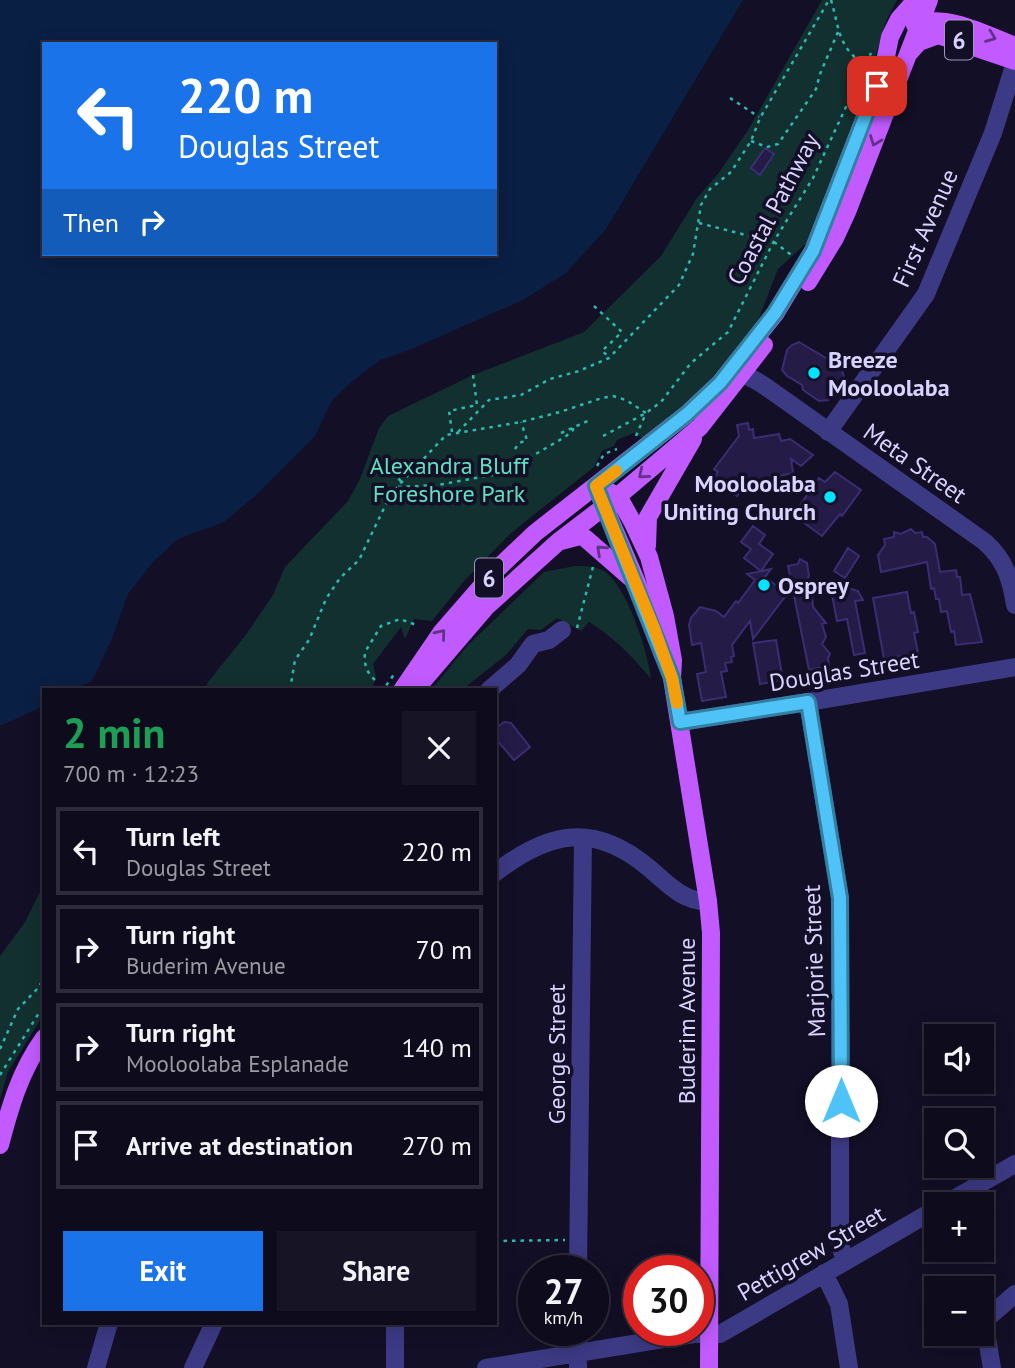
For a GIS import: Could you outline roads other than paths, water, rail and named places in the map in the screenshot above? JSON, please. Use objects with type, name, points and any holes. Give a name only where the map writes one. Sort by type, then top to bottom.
[{"type":"main road","points":[[878,59],[893,30],[916,0]]},
{"type":"main road","points":[[920,22],[929,0]]},
{"type":"main road","name":"6","points":[[403,688],[441,633],[494,572],[535,533],[687,414],[720,383],[775,313],[809,258],[827,218],[878,59],[920,22],[942,20],[1015,46]]},
{"type":"main road","name":"6","points":[[417,688],[486,606],[558,542],[700,427],[743,375],[835,238],[920,22]]},
{"type":"main road","name":"6","points":[[908,55],[919,42],[938,35],[1015,62]]},
{"type":"main road","points":[[649,557],[646,536],[648,517],[700,427]]},
{"type":"main road","points":[[596,486],[611,501]]},
{"type":"main road","name":"Buderim Avenue","points":[[611,501],[632,521],[649,557],[665,617],[673,660],[672,678]]},
{"type":"main road","name":"Buderim Avenue","points":[[611,501],[637,583],[672,678],[708,901],[711,933],[709,1255]]},
{"type":"main road","points":[[558,542],[580,536],[586,538],[637,583]]},
{"type":"main road","points":[[0,1145],[17,1085],[42,1041]]},
{"type":"main road","name":"Buderim Avenue","points":[[708,1346],[709,1368]]},
{"type":"street","name":"First Avenue","points":[[828,432],[926,294],[993,132],[1015,62]]},
{"type":"street","points":[[720,383],[735,374],[743,375]]},
{"type":"street","name":"Meta Street","points":[[743,375],[769,388],[993,548],[1011,579],[1015,605]]},
{"type":"street","points":[[491,688],[518,665],[533,644],[569,630]]},
{"type":"street","name":"Douglas Street","points":[[680,722],[1015,667]]},
{"type":"street","name":"Marjorie Street","points":[[808,702],[840,898],[839,1238],[845,1261]]},
{"type":"street","points":[[497,872],[543,842],[583,838],[623,850],[649,867],[677,892],[698,901],[708,901]]},
{"type":"street","name":"George Street","points":[[579,1255],[583,838]]},
{"type":"street","points":[[966,1192],[1015,1164]]},
{"type":"street","name":"Pettigrew Street","points":[[714,1333],[723,1332],[924,1216]]},
{"type":"street","points":[[824,1273],[839,1304],[849,1368]]},
{"type":"street","points":[[992,1368],[984,1321],[1015,1294]]},
{"type":"street","points":[[96,1368],[107,1325]]},
{"type":"street","points":[[193,1368],[213,1325]]},
{"type":"street","points":[[395,1325],[395,1368]]},
{"type":"street","name":"Pettigrew Street","points":[[486,1368],[578,1361],[650,1346]]},
{"type":"water","points":[[0,0],[743,0],[606,229],[566,273],[523,300],[407,351],[380,360],[349,384],[331,402],[315,436],[256,495],[224,522],[178,539],[153,562],[128,594],[111,641],[92,681],[77,688],[42,688],[42,707],[0,726]]},
{"type":"place","name":"Breeze Mooloolaba","points":[[814,373]]},
{"type":"place","name":"Mooloolaba Uniting Church","points":[[830,497]]},
{"type":"place","name":"Osprey","points":[[764,585]]},
{"type":"park label","name":"Alexandra Bluff Foreshore Park","points":[[449,479]]}]
